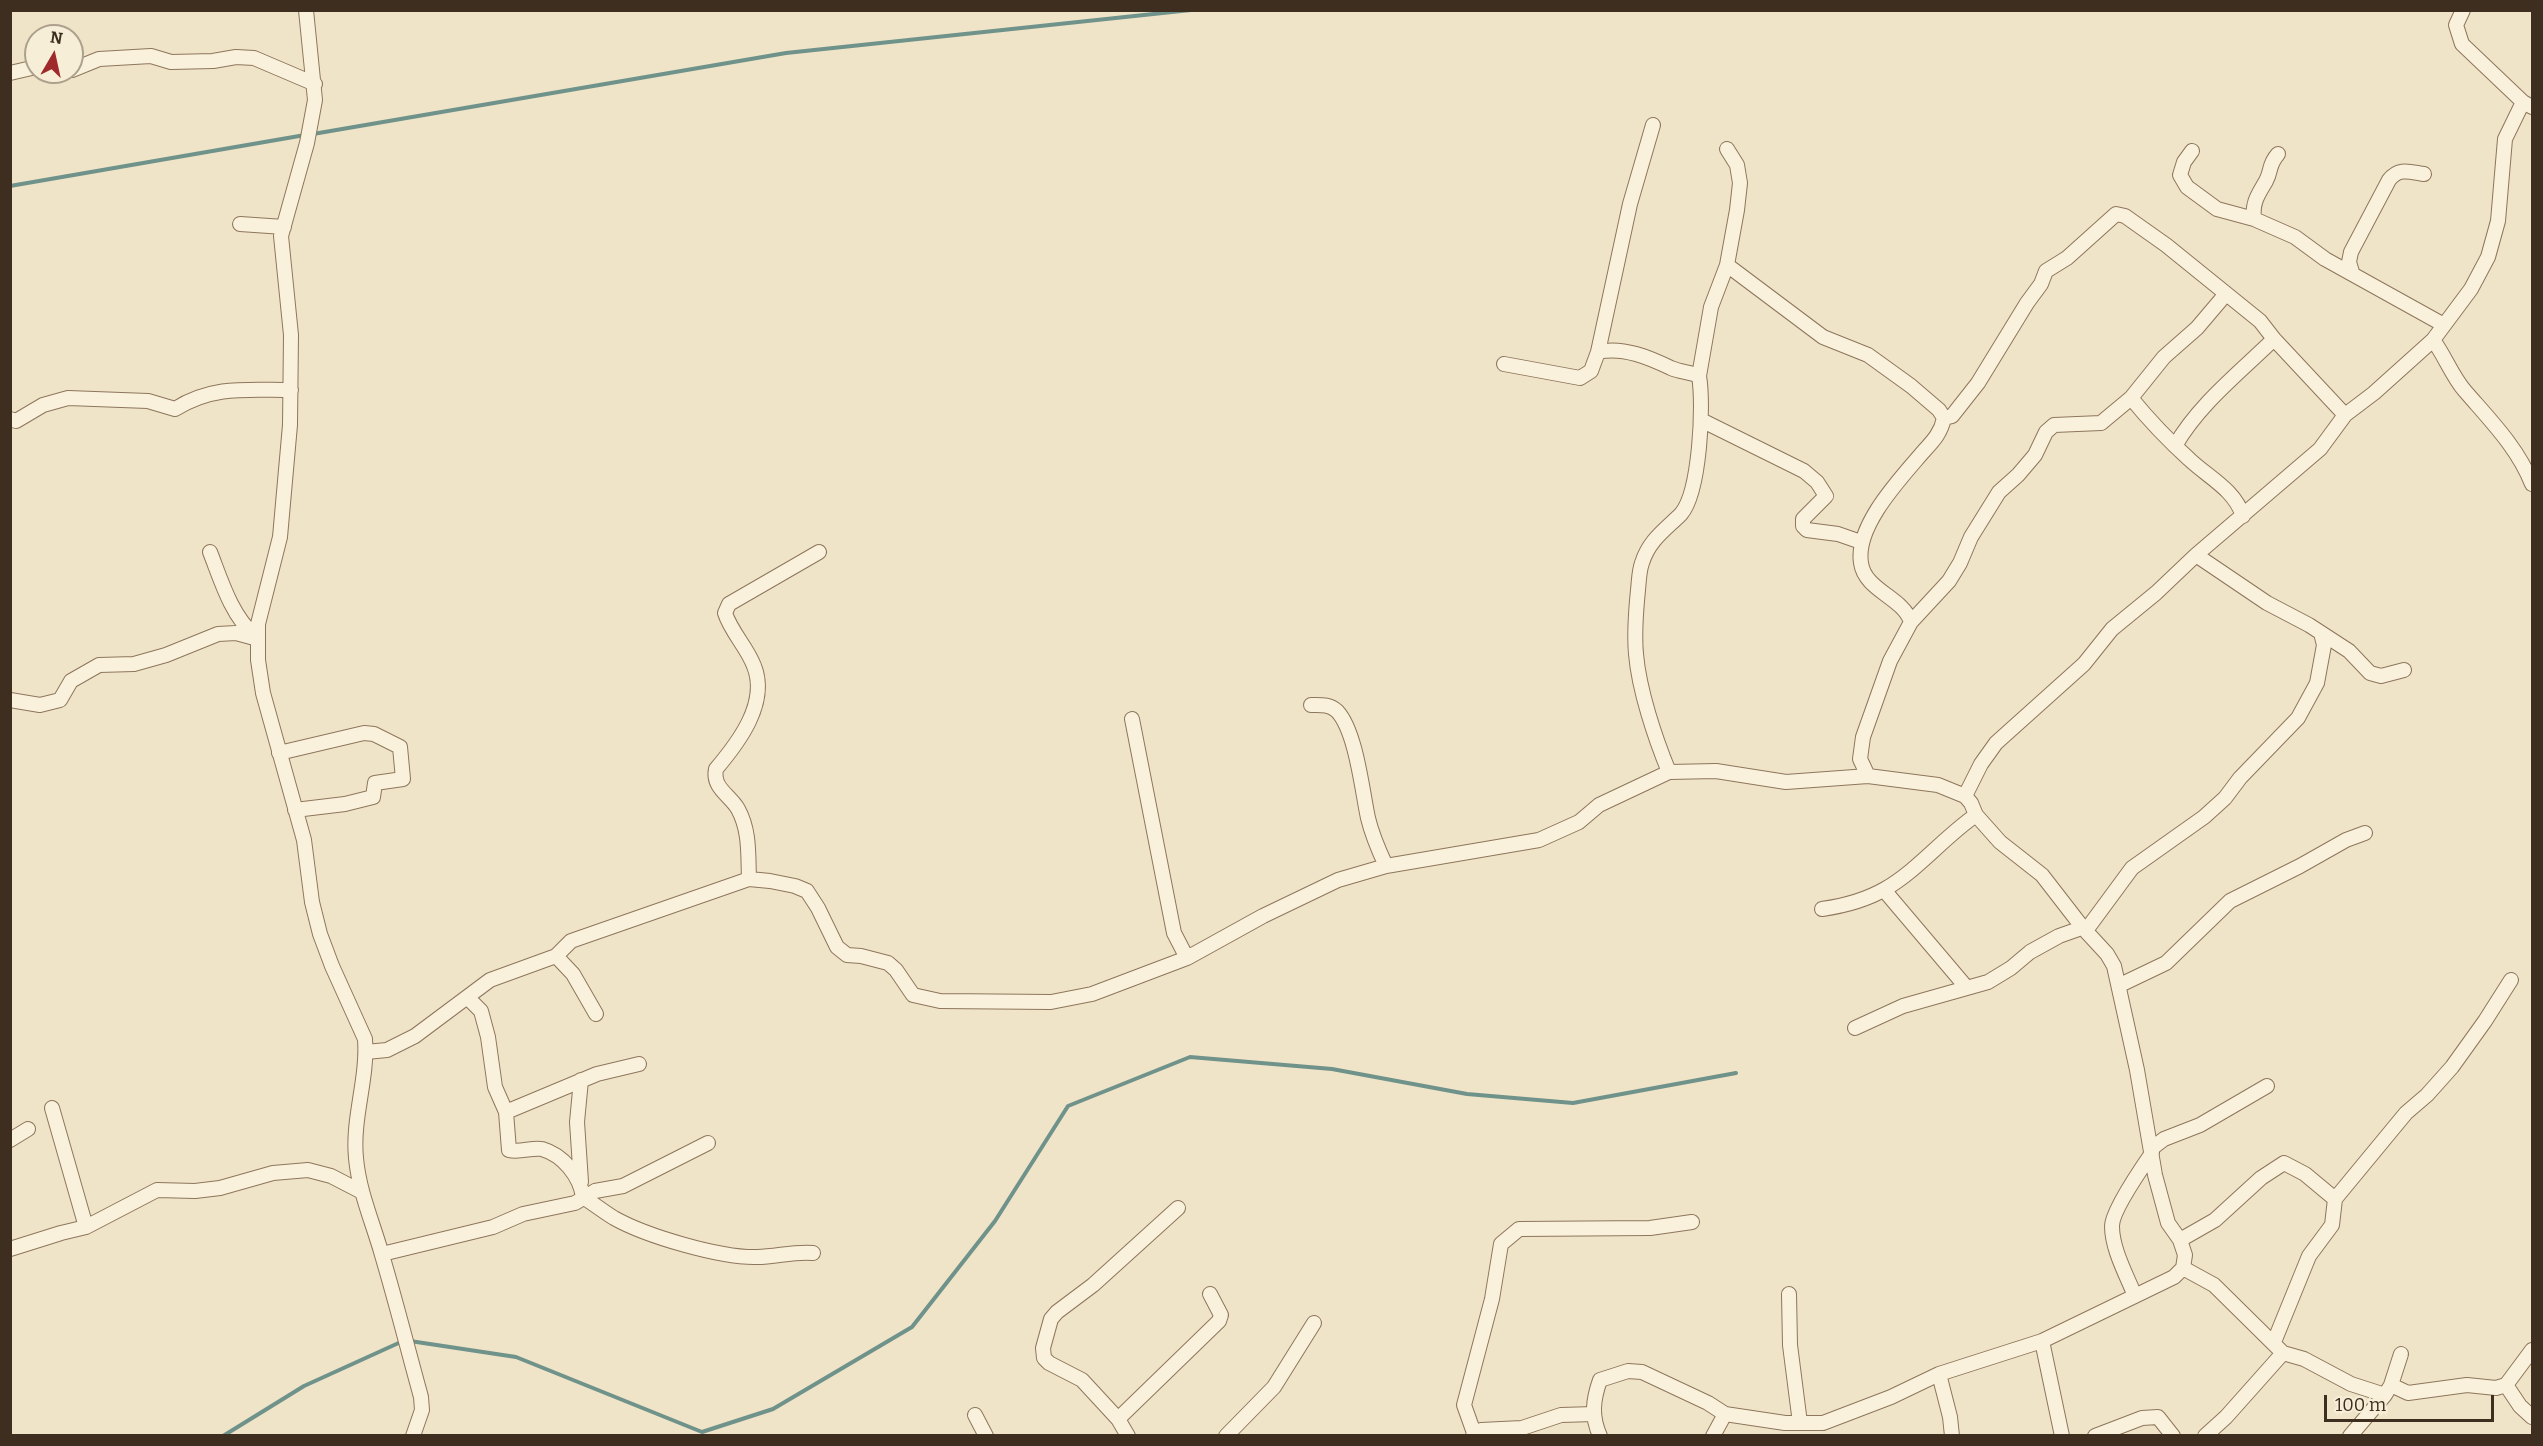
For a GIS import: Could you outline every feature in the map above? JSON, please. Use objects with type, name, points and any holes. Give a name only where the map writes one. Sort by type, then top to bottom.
[{"type":"street","points":[[306,10],[315,100],[307,143],[281,236],[291,335],[290,425],[280,537],[258,624],[258,660],[263,693],[304,840],[312,902],[320,934],[332,966],[361,1026],[366,1053],[356,1128],[356,1158],[362,1192],[382,1254],[421,1397],[422,1410],[413,1436]]},
{"type":"street","points":[[1965,796],[1972,777],[1996,743],[2084,664],[2112,629],[2157,593],[2196,555],[2320,449],[2345,415],[2374,393],[2433,340],[2471,289],[2488,257],[2498,221],[2505,139],[2528,105],[2462,44],[2456,25],[2463,10]]},
{"type":"street","points":[[84,65],[99,59],[151,56],[171,62],[213,61],[236,57],[254,58],[315,84]]},
{"type":"street","points":[[1503,364],[1580,378],[1591,371],[1598,352],[1630,204],[1653,126]]},
{"type":"street","points":[[1669,772],[1657,743],[1636,654],[1637,604],[1642,563],[1652,542],[1666,525],[1682,512],[1694,481],[1701,420],[1699,376],[1711,307],[1727,265],[1740,183],[1737,165],[1727,149]]},
{"type":"street","points":[[2192,151],[2184,162],[2180,175],[2187,188],[2217,209],[2254,219],[2295,237],[2325,259],[2444,325]]},
{"type":"street","points":[[2254,219],[2253,207],[2257,194],[2267,179],[2270,163],[2278,154]]},
{"type":"street","points":[[2352,272],[2349,262],[2351,252],[2395,173],[2402,171],[2424,174]]},
{"type":"street","points":[[1944,417],[1952,416],[1978,383],[2027,303],[2041,285],[2046,271],[2067,258],[2116,214],[2125,216],[2166,245],[2260,321],[2345,415]]},
{"type":"street","points":[[240,224],[284,227]]},
{"type":"street","points":[[1727,265],[1823,337],[1868,356],[1911,386],[1944,417]]},
{"type":"street","points":[[1868,776],[1860,759],[1863,737],[1890,661],[1911,622],[1949,581],[1971,537],[2000,492],[2018,476],[2035,455],[2046,432],[2054,425],[2101,423],[2131,398],[2164,357],[2197,328],[2225,295]]},
{"type":"street","points":[[2175,446],[2183,431],[2203,408],[2274,339]]},
{"type":"street","points":[[2433,340],[2465,391],[2485,411],[2514,450],[2532,484]]},
{"type":"street","points":[[1598,352],[1608,350],[1630,353],[1658,360],[1674,369],[1699,376]]},
{"type":"street","points":[[10,419],[16,421],[43,405],[68,398],[148,401],[175,409],[211,392],[291,390]]},
{"type":"street","points":[[2131,398],[2153,426],[2197,466],[2212,476],[2238,502],[2243,516]]},
{"type":"street","points":[[1911,622],[1908,613],[1870,580],[1861,565],[1862,542],[1868,526],[1887,497],[1938,436],[1944,417]]},
{"type":"street","points":[[1701,420],[1797,467],[1817,482],[1826,496],[1803,519],[1803,526],[1807,530],[1838,534],[1862,542]]},
{"type":"street","points":[[210,552],[221,582],[244,626],[258,639]]},
{"type":"street","points":[[749,879],[746,825],[736,805],[715,782],[714,776],[716,770],[746,731],[758,681],[754,666],[725,613],[729,604],[819,552]]},
{"type":"street","points":[[2196,555],[2267,603],[2349,651],[2370,673],[2380,676],[2404,670]]},
{"type":"street","points":[[10,700],[39,705],[60,700],[71,681],[99,665],[134,664],[166,655],[218,634],[236,633],[258,639]]},
{"type":"street","points":[[1855,1028],[1902,1006],[1988,982],[2011,968],[2030,952],[2059,936],[2090,925],[2132,868],[2204,817],[2298,718],[2317,682],[2324,645],[2321,633]]},
{"type":"street","points":[[1311,705],[1329,705],[1338,712],[1344,723],[1357,759],[1369,820],[1386,866]]},
{"type":"street","points":[[1132,719],[1174,933],[1187,958]]},
{"type":"street","points":[[279,753],[364,733],[374,734],[400,747],[403,778],[375,783],[373,797],[345,804],[295,810]]},
{"type":"street","points":[[366,1053],[387,1050],[415,1036],[490,980],[556,956],[571,941],[749,879],[795,886],[807,891],[837,947],[847,955],[888,963],[896,970],[913,995],[923,999],[1051,1002],[1092,994],[1187,958],[1263,916],[1338,880],[1386,866],[1539,840],[1579,822],[1599,805],[1669,772],[1716,771],[1786,782],[1868,776],[1938,785],[1965,796],[1976,814],[2000,842],[2042,875],[2083,928],[2107,954],[2114,966],[2120,985],[2155,1175],[2168,1223],[2180,1240],[2185,1255],[2183,1268],[2175,1277],[2042,1341],[1939,1374],[1892,1396],[1823,1423],[1785,1423],[1725,1414],[1708,1403],[1642,1372],[1628,1371],[1600,1380],[1593,1420],[1600,1436]]},
{"type":"street","points":[[1822,909],[1843,906],[1884,890],[1976,814]]},
{"type":"street","points":[[2120,985],[2166,963],[2230,900],[2365,832]]},
{"type":"street","points":[[1884,890],[1967,988]]},
{"type":"street","points":[[556,956],[573,974],[596,1014]]},
{"type":"street","points":[[2205,1436],[2226,1417],[2279,1347],[2309,1256],[2332,1225],[2335,1199],[2406,1113],[2427,1095],[2452,1067],[2486,1021],[2511,980]]},
{"type":"street","points":[[468,998],[481,1011],[488,1037],[495,1087],[506,1112],[509,1150],[542,1149],[566,1163],[583,1192],[616,1219],[665,1238],[708,1250],[756,1257],[813,1252]]},
{"type":"street","points":[[506,1112],[581,1080],[639,1064]]},
{"type":"street","points":[[382,1254],[483,1230],[523,1214],[575,1203],[583,1192],[577,1122],[581,1080]]},
{"type":"street","points":[[2135,1296],[2116,1247],[2111,1224],[2124,1197],[2152,1151],[2164,1139],[2200,1125],[2267,1086]]},
{"type":"street","points":[[52,1108],[86,1227]]},
{"type":"street","points":[[10,1140],[28,1129]]},
{"type":"street","points":[[583,1192],[623,1186],[708,1143]]},
{"type":"street","points":[[2180,1240],[2215,1220],[2261,1178],[2284,1163],[2305,1174],[2335,1199]]},
{"type":"street","points":[[10,1249],[86,1227],[157,1190],[195,1191],[220,1188],[273,1173],[308,1170],[331,1176],[362,1192]]},
{"type":"street","points":[[1128,1436],[1118,1419],[1082,1380],[1049,1364],[1044,1358],[1043,1348],[1051,1319],[1057,1312],[1093,1285],[1178,1208]]},
{"type":"street","points":[[1594,1414],[1561,1415],[1522,1428],[1481,1430],[1474,1434],[1464,1405],[1492,1299],[1501,1244],[1519,1229],[1650,1228],[1692,1222]]},
{"type":"street","points":[[2183,1268],[2214,1285],[2279,1347],[2351,1384],[2408,1393],[2467,1385],[2496,1388],[2505,1385],[2532,1350]]},
{"type":"street","points":[[1118,1419],[1219,1321],[1221,1315],[1210,1294]]},
{"type":"street","points":[[1790,1294],[1790,1345],[1800,1423]]},
{"type":"street","points":[[1226,1436],[1274,1388],[1314,1323]]},
{"type":"street","points":[[2042,1341],[2062,1436]]},
{"type":"street","points":[[2350,1436],[2388,1390],[2401,1354]]},
{"type":"street","points":[[1939,1374],[1950,1417],[1952,1436]]},
{"type":"street","points":[[2505,1385],[2520,1406],[2532,1417]]},
{"type":"street","points":[[1713,1436],[1725,1414]]},
{"type":"street","points":[[975,1415],[986,1436]]},
{"type":"street","points":[[2103,1434],[2142,1418],[2158,1417],[2173,1436]]},
{"type":"waterway","points":[[313,134],[786,53],[1191,10]]},
{"type":"waterway","points":[[10,186],[305,135]]},
{"type":"waterway","points":[[410,1341],[516,1357],[702,1432],[773,1409],[912,1327],[995,1221],[1068,1106],[1190,1057],[1332,1069],[1467,1094],[1573,1103],[1736,1073]]},
{"type":"waterway","points":[[223,1436],[304,1386],[403,1341]]}]
